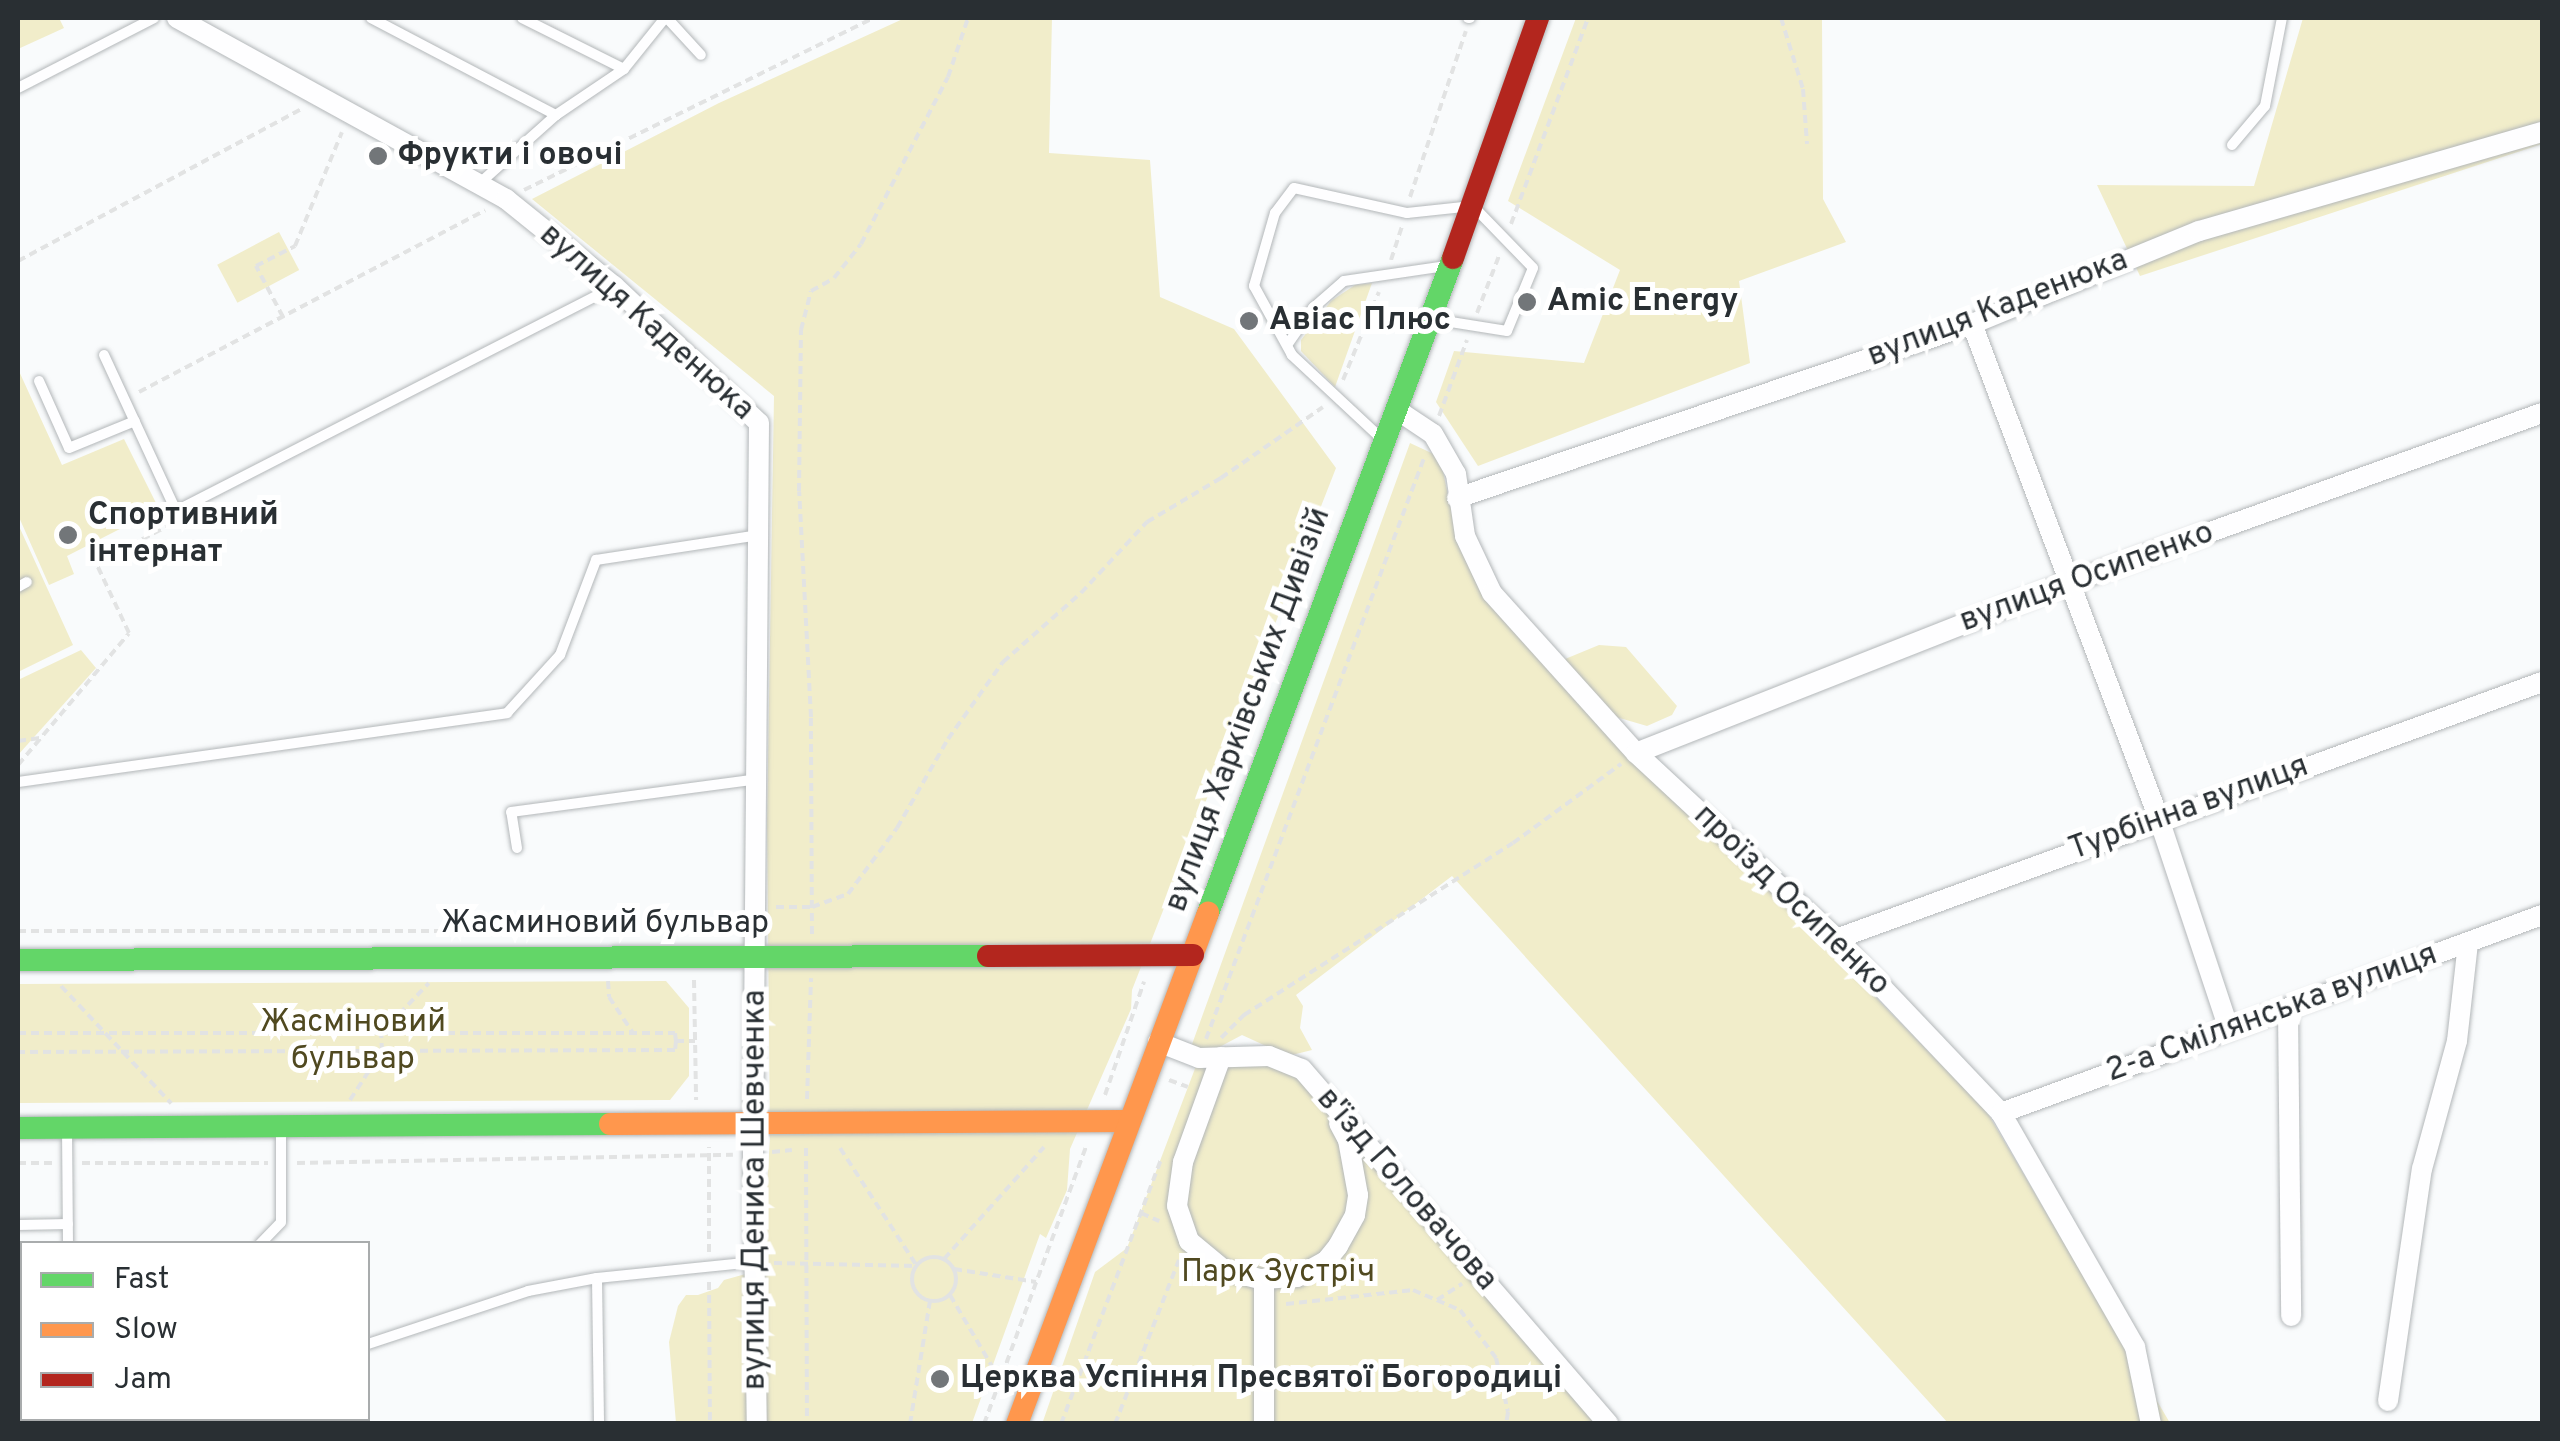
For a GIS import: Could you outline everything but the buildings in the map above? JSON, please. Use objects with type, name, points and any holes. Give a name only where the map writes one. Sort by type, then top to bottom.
[{"type":"street","name":"вулиця Каденюка","points":[[177,18],[506,199],[614,286],[759,422],[755,956]]},
{"type":"street","name":"вулиця Харківських Дивізій","points":[[1018,1424],[1473,206],[1538,18]]},
{"type":"street","name":"вулиця Каденюка","points":[[1457,498],[1972,324],[2199,231],[2542,132]]},
{"type":"street","points":[[1972,324],[2159,819],[2229,1030]]},
{"type":"street","name":"проїзд Осипенко","points":[[1396,410],[1433,434],[1456,474],[1464,536],[1492,593],[1636,753],[1836,939],[2001,1112],[2135,1347],[2151,1424]]},
{"type":"street","name":"вулиця Осипенко","points":[[1636,753],[2071,582],[2542,414]]},
{"type":"street","name":"Турбінна вулиця","points":[[1836,939],[2542,682]]},
{"type":"street","name":"2-а Смілянська вулиця","points":[[2001,1112],[2542,914]]},
{"type":"street","points":[[2388,1401],[2422,1169],[2457,1041],[2468,943]]},
{"type":"street","name":"Жасминовий бульвар","points":[[28,960],[1192,955]]},
{"type":"street","name":"вулиця Дениса Шевченка","points":[[755,956],[757,1424]]},
{"type":"street","points":[[2288,1010],[2291,1316]]},
{"type":"street","name":"в'їзд Головачова","points":[[1158,1042],[1210,1058],[1269,1056],[1302,1070],[1608,1424]]},
{"type":"street","points":[[1210,1058],[1179,1177],[1177,1206],[1188,1238],[1224,1270],[1264,1279],[1296,1277],[1326,1261],[1355,1215],[1357,1174],[1348,1140],[1323,1094]]},
{"type":"street","points":[[18,1128],[1128,1121]]},
{"type":"street","points":[[1264,1279],[1264,1424]]},
{"type":"lane","points":[[18,88],[154,18]]},
{"type":"lane","points":[[371,18],[556,115]]},
{"type":"lane","points":[[522,18],[624,68]]},
{"type":"lane","points":[[481,182],[556,115],[624,68],[666,18],[700,55]]},
{"type":"lane","points":[[2232,145],[2266,106],[2282,18]]},
{"type":"lane","points":[[1384,442],[1335,398],[1286,345],[1254,286],[1274,212],[1294,188],[1406,213],[1473,206],[1533,268],[1507,331],[1430,319]]},
{"type":"lane","points":[[1286,345],[1314,308],[1344,282],[1450,266]]},
{"type":"lane","points":[[104,355],[176,511],[614,286]]},
{"type":"lane","points":[[39,381],[69,448],[135,421]]},
{"type":"lane","points":[[18,782],[507,713],[560,655],[596,560],[760,535]]},
{"type":"lane","points":[[516,848],[511,812],[758,779]]},
{"type":"lane","points":[[263,1241],[281,1222],[281,1127]]},
{"type":"lane","points":[[67,1128],[68,1241]]},
{"type":"lane","points":[[18,1225],[68,1224]]},
{"type":"lane","points":[[370,1343],[528,1291],[597,1278],[754,1262]]},
{"type":"lane","points":[[597,1278],[599,1424]]},
{"type":"path","points":[[135,394],[506,199],[874,18]]},
{"type":"path","points":[[807,1424],[811,717],[799,491],[801,330],[811,292],[834,278],[861,244],[948,76],[968,18]]},
{"type":"path","points":[[756,906],[812,908],[848,894],[898,828],[948,739],[1003,662],[1081,593],[1146,522],[1221,478],[1335,398],[1386,273],[1469,18]]},
{"type":"path","points":[[1210,1058],[1472,324],[1588,18]]},
{"type":"path","points":[[1781,18],[1804,90],[1807,144]]},
{"type":"path","points":[[18,261],[321,98]]},
{"type":"path","points":[[283,317],[256,266],[296,246],[350,114]]},
{"type":"path","points":[[18,765],[129,634],[96,563],[190,514],[186,506]]},
{"type":"path","points":[[18,741],[40,738]]},
{"type":"path","points":[[1188,1087],[1244,1015],[1512,842],[1636,753]]},
{"type":"path","points":[[18,930],[459,931]]},
{"type":"path","points":[[984,1424],[1154,954]]},
{"type":"path","points":[[608,957],[608,997],[633,1033]]},
{"type":"path","points":[[309,1162],[382,1050],[382,1033],[453,958]]},
{"type":"path","points":[[28,960],[105,1033],[227,1163]]},
{"type":"path","points":[[18,1033],[675,1033],[676,1042],[675,1050],[18,1052]]},
{"type":"path","points":[[676,1042],[695,1041],[695,1099],[709,1124]]},
{"type":"path","points":[[944,1259],[1049,1142]]},
{"type":"path","points":[[836,1144],[917,1266],[914,1287],[930,1301]]},
{"type":"path","points":[[18,1148],[20,1163],[281,1163],[753,1154]]},
{"type":"path","points":[[1061,1424],[1161,1159]]},
{"type":"path","points":[[1114,1424],[1188,1238]]},
{"type":"path","points":[[754,1262],[917,1266],[929,1258],[944,1259],[954,1269],[1036,1282]]},
{"type":"path","points":[[930,1301],[950,1295],[956,1283],[954,1269]]},
{"type":"path","points":[[1437,1300],[1478,1273]]},
{"type":"path","points":[[1264,1306],[1414,1290],[1460,1310],[1496,1358],[1508,1412],[1506,1424]]},
{"type":"path","points":[[950,1295],[1000,1380]]},
{"type":"path","points":[[910,1424],[930,1301]]},
{"type":"green space","points":[[18,18],[59,18],[64,28],[18,49]]},
{"type":"green space","points":[[905,18],[1052,18],[1049,153],[1150,160],[1160,297],[1234,329],[1336,468],[1132,990],[1131,1009],[1070,1149],[1067,1190],[1046,1238],[1040,1234],[972,1423],[676,1423],[669,1342],[678,1306],[686,1295],[698,1295],[718,1288],[724,1280],[760,1270],[763,1254],[770,1137],[767,823],[774,396],[532,199],[719,103]]},
{"type":"green space","points":[[1576,18],[1822,18],[1823,199],[1846,242],[1739,281],[1750,363],[1478,466],[1436,402],[1454,351],[1584,363],[1620,270],[1508,201]]},
{"type":"green space","points":[[2303,18],[2542,18],[2542,144],[2140,276],[2097,185],[2254,186]]},
{"type":"green space","points":[[279,232],[299,270],[237,303],[217,265]]},
{"type":"green space","points":[[1372,283],[1335,387],[1301,351],[1301,340],[1331,301],[1355,285]]},
{"type":"green space","name":"Спортивний інтернат","points":[[18,369],[62,465],[124,439],[159,509],[67,556],[74,574],[49,585],[18,515]]},
{"type":"green space","points":[[1410,443],[1440,457],[1454,524],[1553,664],[1599,645],[1626,647],[1677,706],[1672,715],[1647,726],[1599,712],[1987,1112],[2170,1423],[1948,1423],[1452,876],[1296,995],[1303,1006],[1300,1028],[1312,1050],[1288,1056],[1242,1035],[1212,1051],[1191,1047]]},
{"type":"green space","points":[[18,524],[73,645],[18,672]]},
{"type":"green space","points":[[81,650],[96,668],[18,755],[18,680]]},
{"type":"green space","name":"Жасміновий бульвар","points":[[666,981],[689,1008],[689,1076],[670,1100],[18,1103],[18,984]]},
{"type":"green space","name":"Парк Зустріч","points":[[1199,1058],[1302,1070],[1608,1424],[1042,1424],[1095,1272],[1127,1248]]},
{"type":"traffic: fast","points":[[1208,913],[1453,258]]},
{"type":"traffic: fast","points":[[18,960],[988,956]]},
{"type":"traffic: fast","points":[[18,1128],[610,1124]]},
{"type":"traffic: slow","points":[[1017,1424],[1208,913]]},
{"type":"traffic: slow","points":[[610,1124],[1128,1121]]},
{"type":"traffic: jam","points":[[1453,258],[1538,18]]},
{"type":"traffic: jam","points":[[988,956],[1193,955]]},
{"type":"place","name":"Фрукти і овочі","points":[[378,156]]},
{"type":"place","name":"Amic Energy","points":[[1527,302]]},
{"type":"place","name":"Авіас Плюс","points":[[1249,321]]},
{"type":"place","name":"Спортивний інтернат","points":[[68,535]]},
{"type":"place","name":"Церква Успіння Пресвятої Богородиці","points":[[940,1379]]}]
